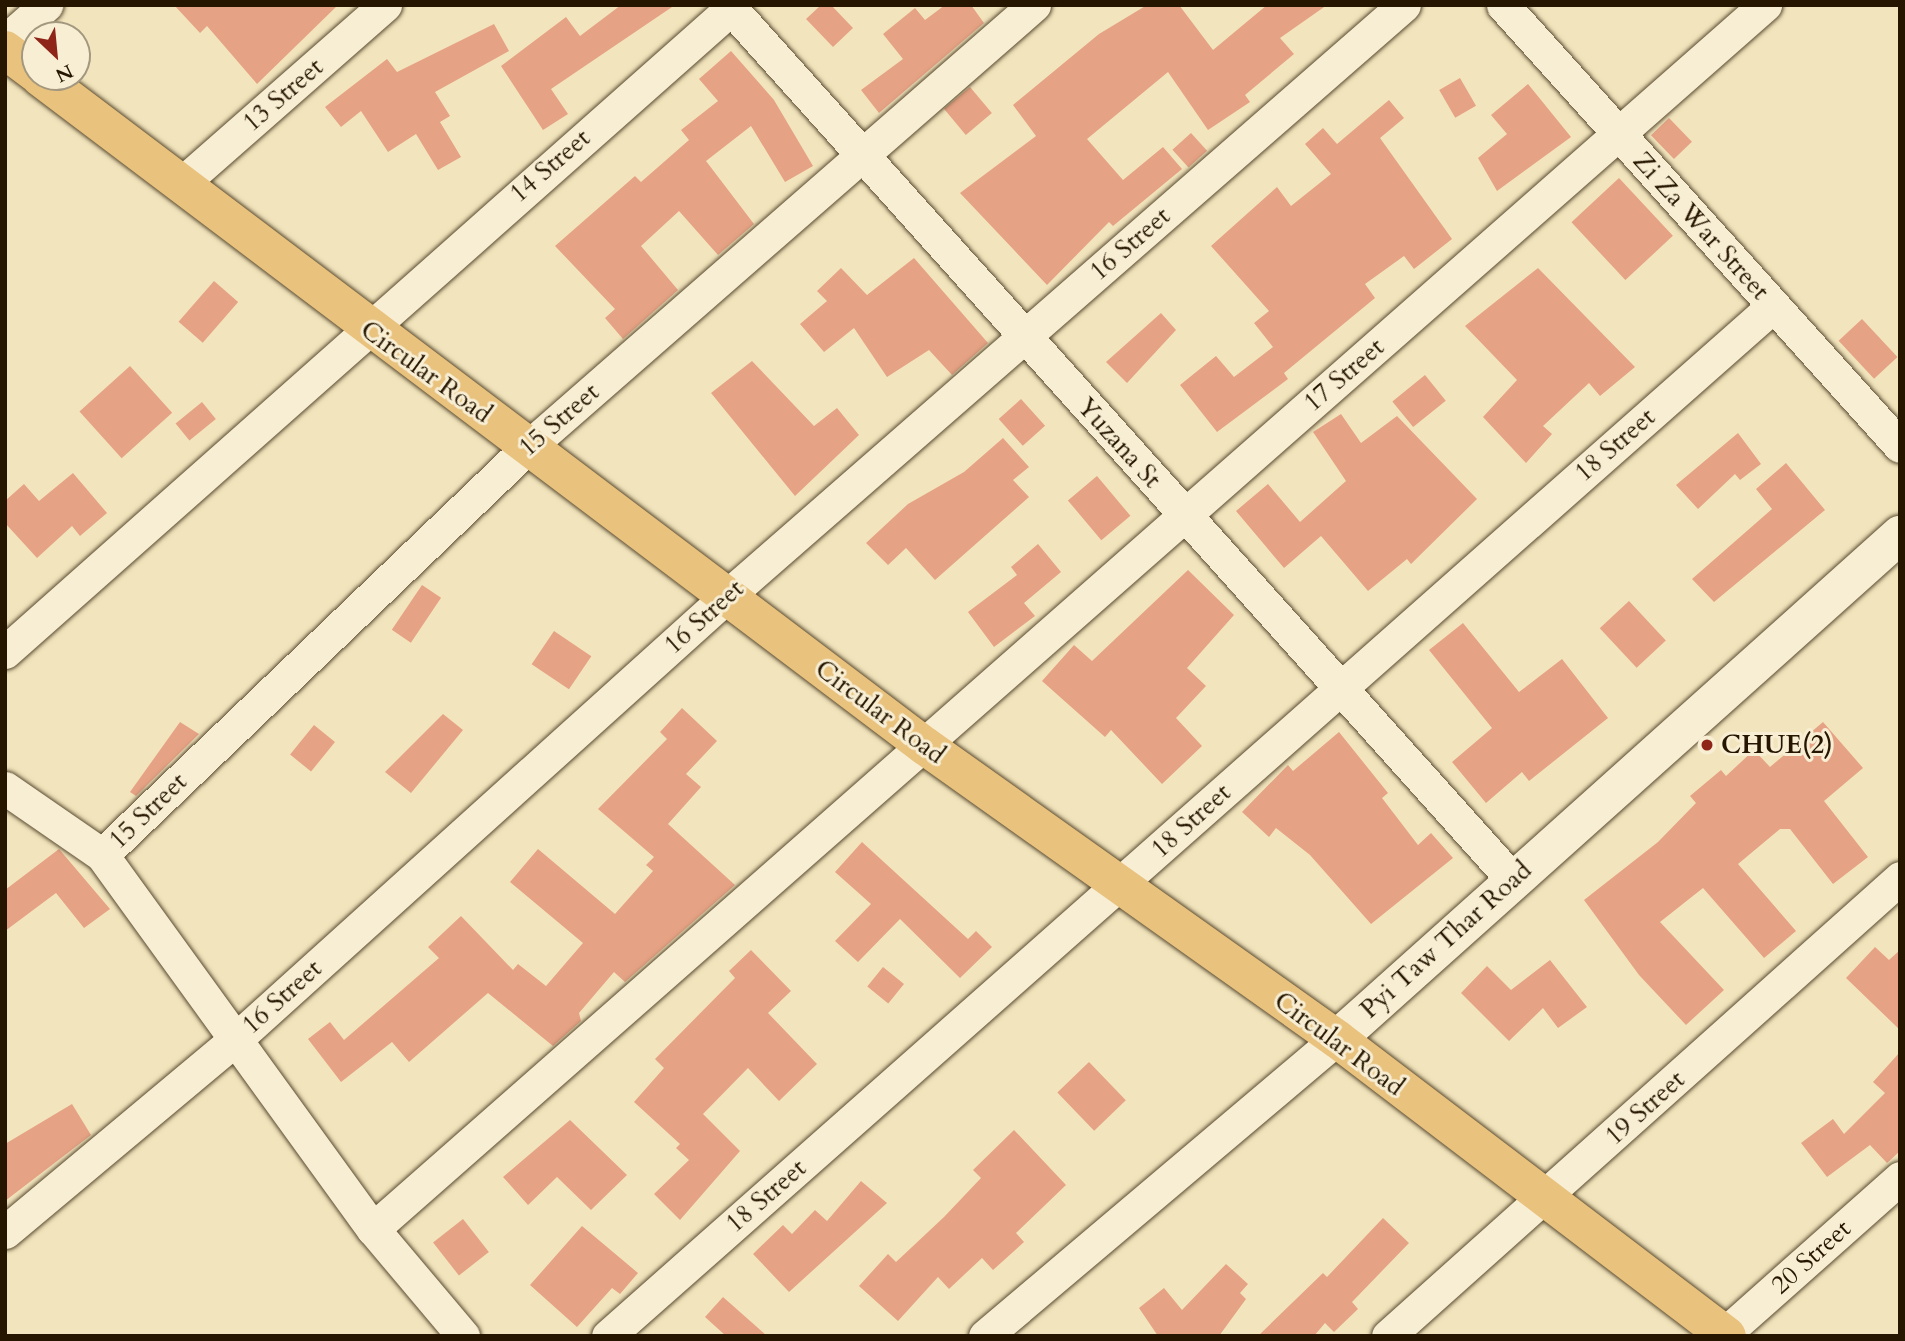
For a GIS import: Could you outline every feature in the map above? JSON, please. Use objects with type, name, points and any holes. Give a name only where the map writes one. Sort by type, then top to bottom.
[{"type":"main road","points":[[5,50],[21,62]]},
{"type":"main road","name":"Circular Road","points":[[58,91],[365,327],[925,746],[1118,886],[1337,1039],[1543,1200],[1725,1335]]},
{"type":"street","points":[[5,41],[46,5]]},
{"type":"street","name":"13 Street","points":[[180,185],[385,5]]},
{"type":"street","name":"15 Street","points":[[102,855],[528,447],[1034,5]]},
{"type":"street","name":"16 Street","points":[[5,1232],[236,1039],[726,597],[1404,5]]},
{"type":"street","name":"Zi Za War Street","points":[[1503,5],[1900,446]]},
{"type":"street","name":"17 Street","points":[[373,1229],[1765,5]]},
{"type":"street","name":"Yuzana St","points":[[731,6],[1184,516],[1512,878]]},
{"type":"street","name":"14 Street","points":[[5,652],[365,327],[731,6]]},
{"type":"street","name":"18 Street","points":[[608,1336],[1773,306]]},
{"type":"street","name":"Pyi Taw Thar Road","points":[[985,1336],[1337,1039],[1512,878],[1900,535]]},
{"type":"street","points":[[5,788],[102,855],[373,1229],[463,1336]]},
{"type":"street","name":"19 Street","points":[[1388,1336],[1900,878]]},
{"type":"street","name":"20 Street","points":[[1725,1335],[1900,1178]]},
{"type":"building","points":[[174,5],[338,5],[257,84],[207,26],[200,33]]},
{"type":"building","points":[[621,5],[675,5],[551,89],[568,114],[543,130],[501,66],[566,17],[580,36]]},
{"type":"building","points":[[821,5],[831,5],[853,28],[833,47],[806,19]]},
{"type":"building","points":[[945,5],[971,5],[984,23],[879,113],[861,90],[903,59],[883,34],[915,8],[925,20]]},
{"type":"building","points":[[1147,5],[1179,5],[1213,50],[1267,5],[1327,5],[1280,38],[1294,54],[1245,95],[1250,102],[1208,130],[1168,72],[1087,139],[1123,180],[1163,147],[1182,169],[1113,226],[1109,222],[1047,285],[960,193],[1036,136],[1013,105],[1099,34]]},
{"type":"building","points":[[494,24],[509,51],[435,92],[450,116],[440,122],[461,157],[438,170],[416,134],[388,152],[361,111],[341,127],[325,107],[387,59],[397,72]]},
{"type":"building","points":[[731,51],[774,100],[813,166],[785,182],[751,126],[706,161],[754,224],[718,255],[679,211],[641,246],[678,290],[623,339],[605,318],[615,309],[555,246],[635,176],[641,182],[689,140],[681,130],[718,101],[699,79]]},
{"type":"building","points":[[1460,78],[1476,106],[1455,118],[1439,90]]},
{"type":"building","points":[[1528,84],[1571,137],[1497,191],[1478,158],[1507,134],[1491,115]]},
{"type":"building","points":[[970,87],[992,113],[966,135],[944,109]]},
{"type":"building","points":[[1389,100],[1404,118],[1380,138],[1452,239],[1414,269],[1404,256],[1365,284],[1375,298],[1284,373],[1288,379],[1217,432],[1180,385],[1216,356],[1234,377],[1273,347],[1254,323],[1269,311],[1211,246],[1277,187],[1291,206],[1331,174],[1305,144],[1323,128],[1337,144]]},
{"type":"building","points":[[1669,118],[1692,142],[1674,159],[1651,135]]},
{"type":"building","points":[[1191,133],[1207,151],[1188,168],[1172,150]]},
{"type":"building","points":[[1619,178],[1673,236],[1625,280],[1571,222]]},
{"type":"building","points":[[914,258],[988,343],[952,375],[929,350],[887,377],[854,328],[824,352],[800,324],[827,301],[817,291],[841,268],[867,295]]},
{"type":"building","points":[[1538,268],[1635,367],[1600,396],[1589,383],[1543,426],[1552,434],[1526,463],[1483,417],[1517,380],[1465,326]]},
{"type":"building","points":[[214,281],[238,302],[203,343],[179,322]]},
{"type":"building","points":[[1161,313],[1176,330],[1127,383],[1106,362]]},
{"type":"building","points":[[1862,319],[1897,357],[1874,379],[1839,341]]},
{"type":"building","points":[[752,361],[814,426],[837,408],[859,435],[795,496],[711,393]]},
{"type":"building","points":[[130,366],[172,413],[122,458],[79,412]]},
{"type":"building","points":[[1425,375],[1446,401],[1413,427],[1392,401]]},
{"type":"building","points":[[1021,399],[1045,426],[1023,446],[999,419]]},
{"type":"building","points":[[202,402],[216,419],[189,440],[176,423]]},
{"type":"building","points":[[1341,414],[1361,443],[1397,416],[1477,499],[1411,564],[1407,559],[1368,591],[1321,536],[1284,568],[1236,511],[1268,484],[1300,522],[1346,481],[1313,432]]},
{"type":"building","points":[[1738,433],[1761,464],[1740,480],[1735,474],[1698,509],[1676,485]]},
{"type":"building","points":[[1003,438],[1029,467],[1013,480],[1029,497],[935,580],[906,548],[888,565],[866,543],[908,504],[964,472]]},
{"type":"building","points":[[1786,463],[1825,510],[1714,602],[1692,579],[1772,509],[1756,489]]},
{"type":"building","points":[[73,473],[107,513],[80,536],[72,526],[37,558],[5,523],[5,501],[24,484],[39,501]]},
{"type":"building","points":[[1097,476],[1130,516],[1101,540],[1068,500]]},
{"type":"building","points":[[1038,544],[1061,572],[1024,603],[1035,616],[994,647],[968,612],[1017,575],[1011,567]]},
{"type":"building","points":[[1188,570],[1234,615],[1187,668],[1206,686],[1176,718],[1202,746],[1162,784],[1111,730],[1105,737],[1042,681],[1074,645],[1092,661]]},
{"type":"building","points":[[422,585],[441,598],[411,643],[392,630]]},
{"type":"building","points":[[1629,601],[1666,640],[1637,668],[1600,628]]},
{"type":"building","points":[[1463,623],[1519,692],[1562,659],[1608,718],[1529,781],[1522,772],[1486,803],[1452,762],[1492,728],[1429,650]]},
{"type":"building","points":[[554,631],[591,656],[569,689],[532,664]]},
{"type":"building","points":[[682,708],[717,741],[686,774],[701,787],[668,824],[735,885],[625,982],[614,972],[579,1013],[581,1021],[553,1046],[488,993],[409,1062],[392,1042],[341,1082],[308,1039],[330,1022],[344,1040],[439,958],[428,947],[461,916],[513,970],[518,964],[546,986],[583,943],[510,882],[538,849],[615,914],[653,871],[646,865],[654,857],[598,809],[667,739],[660,732]]},
{"type":"building","points":[[443,714],[463,730],[411,793],[385,772]]},
{"type":"building","points":[[180,722],[199,734],[136,796],[130,792]]},
{"type":"building","points":[[1823,722],[1863,768],[1824,801],[1868,857],[1833,884],[1790,829],[1780,829],[1738,864],[1796,931],[1764,958],[1703,888],[1660,922],[1724,990],[1686,1025],[1639,975],[1584,900],[1658,842],[1696,803],[1690,796],[1721,770],[1726,776],[1754,750],[1770,767]]},
{"type":"building","points":[[314,725],[335,742],[311,772],[290,755]]},
{"type":"building","points":[[1339,732],[1388,793],[1382,798],[1418,845],[1431,833],[1453,858],[1371,924],[1310,855],[1276,828],[1269,837],[1242,812],[1288,765],[1293,771]]},
{"type":"building","points":[[862,842],[968,939],[976,931],[992,947],[960,978],[900,919],[858,962],[835,941],[871,904],[835,872]]},
{"type":"building","points":[[59,849],[110,909],[84,928],[56,893],[5,931],[5,890]]},
{"type":"building","points":[[1875,947],[1889,960],[1900,950],[1900,1030],[1846,978]]},
{"type":"building","points":[[751,950],[791,991],[768,1013],[817,1064],[779,1101],[748,1068],[703,1114],[740,1151],[680,1220],[654,1194],[689,1160],[676,1148],[680,1144],[634,1102],[664,1068],[655,1059],[735,978],[729,971]]},
{"type":"building","points":[[1550,960],[1587,1007],[1558,1028],[1543,1008],[1509,1041],[1461,993],[1487,966],[1511,990]]},
{"type":"building","points":[[883,967],[904,984],[888,1003],[867,986]]},
{"type":"building","points":[[1900,1052],[1900,1151],[1887,1163],[1870,1145],[1827,1177],[1801,1143],[1833,1119],[1844,1134],[1885,1093],[1873,1082]]},
{"type":"building","points":[[1089,1062],[1126,1100],[1094,1131],[1057,1093]]},
{"type":"building","points":[[72,1104],[91,1135],[5,1201],[5,1144]]},
{"type":"building","points":[[570,1120],[627,1175],[591,1210],[557,1177],[528,1205],[503,1177]]},
{"type":"building","points":[[1014,1130],[1066,1185],[1016,1233],[1024,1242],[993,1270],[982,1258],[949,1289],[938,1277],[898,1321],[859,1286],[888,1254],[896,1262],[944,1217],[981,1178],[973,1170]]},
{"type":"building","points":[[861,1181],[887,1203],[789,1292],[753,1254],[783,1225],[792,1234],[815,1210],[827,1221]]},
{"type":"building","points":[[1383,1218],[1409,1243],[1352,1302],[1358,1309],[1334,1332],[1325,1323],[1314,1336],[1258,1336],[1323,1273],[1327,1277]]},
{"type":"building","points":[[463,1219],[489,1252],[459,1275],[433,1242]]},
{"type":"building","points":[[582,1226],[638,1273],[620,1294],[612,1288],[577,1327],[530,1285]]},
{"type":"building","points":[[1226,1264],[1248,1284],[1240,1293],[1246,1299],[1219,1336],[1158,1336],[1139,1308],[1164,1288],[1182,1310]]},
{"type":"building","points":[[723,1297],[767,1336],[726,1336],[705,1317]]},
{"type":"place","name":"CHUE(2)","points":[[1707,745]]}]
